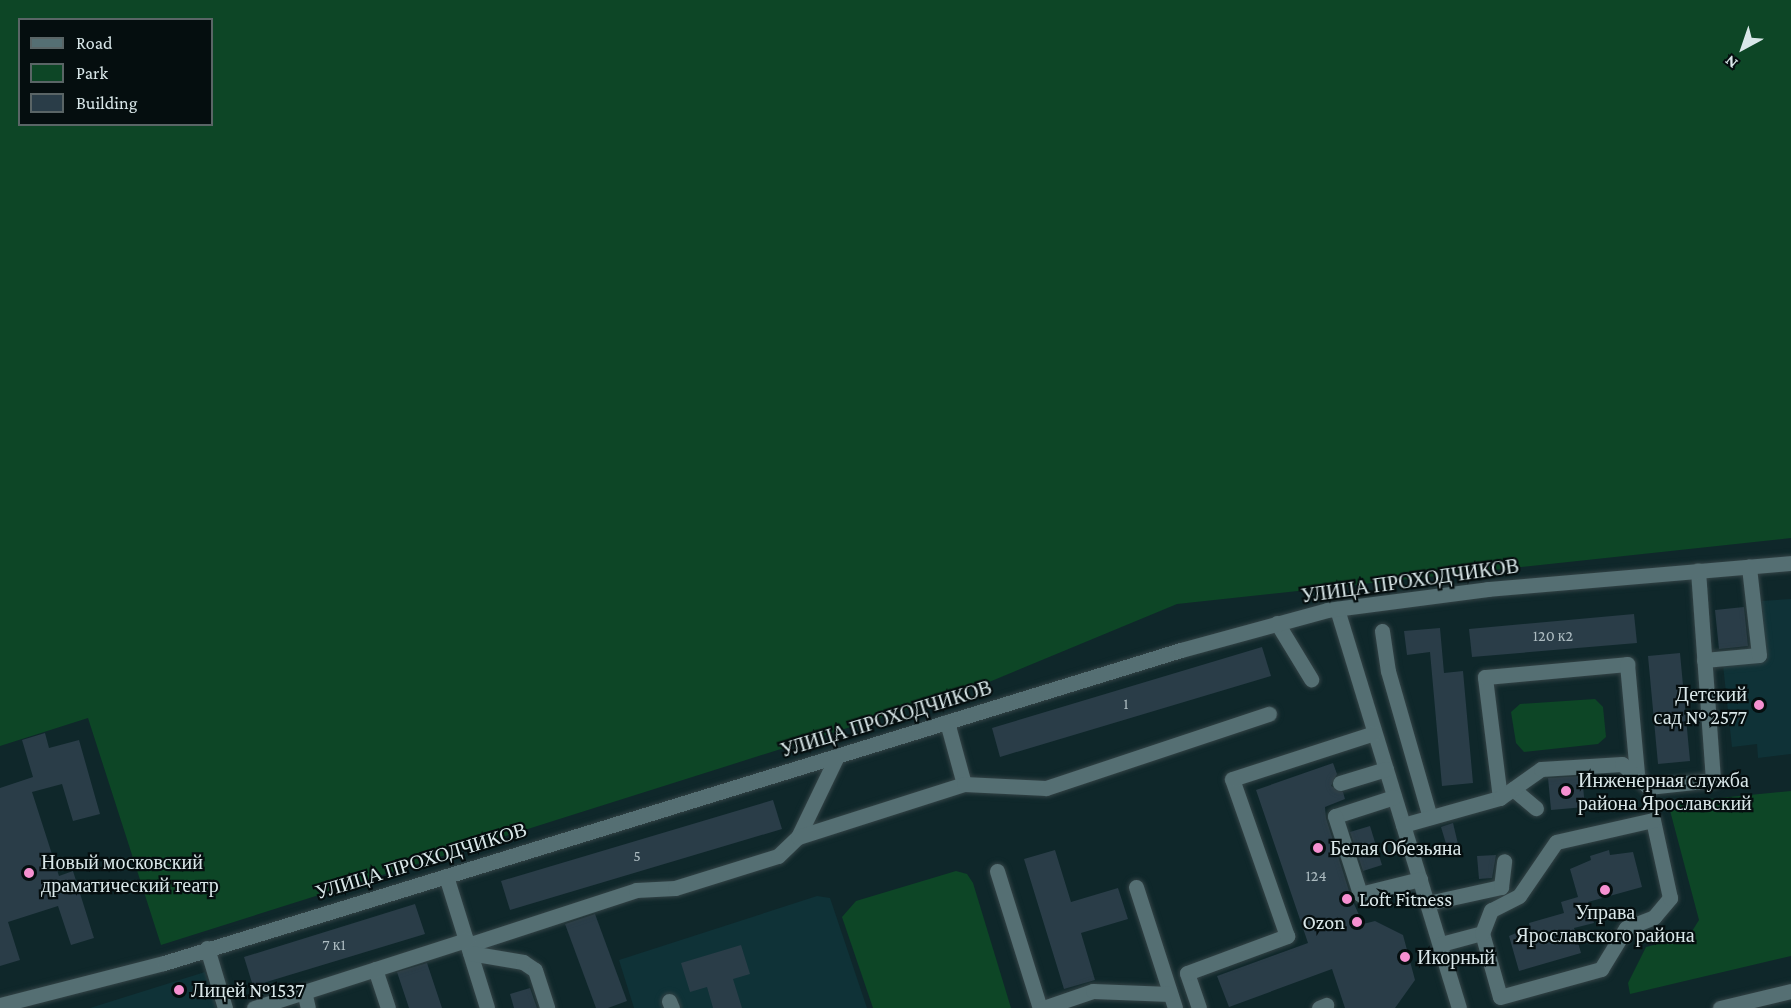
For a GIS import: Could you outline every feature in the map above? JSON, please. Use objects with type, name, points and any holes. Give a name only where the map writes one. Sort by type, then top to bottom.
[{"type":"street","name":"УЛИЦА ПРОХОДЧИКОВ","points":[[5,1005],[207,948],[1277,623],[1336,609],[1488,590],[1791,563]]},
{"type":"street","points":[[1704,660],[1759,655],[1749,567]]},
{"type":"street","points":[[1403,825],[1506,794],[1540,769],[1622,764],[1637,774],[1648,787],[1713,780],[1698,571]]},
{"type":"street","points":[[1336,609],[1459,1008]]},
{"type":"street","points":[[1277,623],[1311,679]]},
{"type":"street","points":[[1382,631],[1389,671],[1430,817]]},
{"type":"street","points":[[1506,794],[1485,677],[1627,664],[1637,774]]},
{"type":"street","points":[[798,837],[964,784],[1046,788],[1269,714]]},
{"type":"street","points":[[947,722],[964,784]]},
{"type":"street","points":[[1199,1008],[1187,973],[1287,936],[1232,779],[1374,734]]},
{"type":"street","points":[[254,1008],[375,969],[468,946],[636,890],[675,888],[778,856],[798,837],[837,756]]},
{"type":"street","points":[[1340,783],[1386,769]]},
{"type":"street","points":[[1506,794],[1536,808]]},
{"type":"street","points":[[1394,797],[1335,816],[1360,894],[1420,879]]},
{"type":"street","points":[[1653,820],[1670,898],[1654,917],[1626,927],[1601,969],[1500,997],[1482,933],[1491,910],[1519,896],[1556,842],[1653,820]]},
{"type":"street","points":[[1428,903],[1501,887],[1504,861]]},
{"type":"street","points":[[997,872],[1041,1008],[1093,991],[1172,1001],[1136,886]]},
{"type":"street","points":[[446,876],[487,1008]]},
{"type":"street","points":[[1441,944],[1482,933]]},
{"type":"street","points":[[468,946],[523,962],[535,970],[547,1008]]},
{"type":"street","points":[[207,948],[225,1008]]},
{"type":"street","points":[[375,969],[388,1008]]},
{"type":"street","points":[[304,991],[309,1008]]},
{"type":"street","points":[[1720,1008],[1791,992]]},
{"type":"shaded area","name":"Детский сад № 2577","points":[[1791,599],[1791,754],[1758,758],[1757,744],[1732,747],[1723,665],[1767,660],[1761,601]]},
{"type":"shaded area","points":[[817,896],[830,898],[867,1008],[634,1008],[619,960]]},
{"type":"shaded area","name":"Лицей №1537","points":[[205,972],[217,1008],[90,1008]]},
{"type":"green space","points":[[0,0],[1791,0],[1791,538],[1177,604],[977,687],[161,945],[88,718],[0,746]]},
{"type":"green space","points":[[1595,699],[1603,707],[1606,737],[1598,744],[1524,752],[1516,743],[1511,712],[1520,704]]},
{"type":"green space","points":[[1791,791],[1791,956],[1630,994],[1628,983],[1646,947],[1689,936],[1699,920],[1668,803]]},
{"type":"green space","points":[[956,871],[967,874],[973,883],[1011,1008],[873,1008],[842,917],[856,901]]},
{"type":"building","points":[[1744,607],[1748,646],[1719,649],[1715,610]]},
{"type":"building","points":[[1634,614],[1637,643],[1472,657],[1469,629]]},
{"type":"building","points":[[1440,628],[1444,673],[1463,671],[1473,783],[1442,786],[1430,652],[1407,655],[1404,631]]},
{"type":"building","points":[[1262,647],[1271,676],[1000,757],[992,728]]},
{"type":"building","points":[[1680,653],[1690,761],[1658,764],[1648,656]]},
{"type":"building","name":"Новый московский драматический театр","points":[[45,733],[49,748],[79,740],[100,814],[73,821],[62,784],[32,792],[59,876],[73,871],[94,938],[71,945],[58,906],[8,922],[20,960],[0,966],[0,788],[33,777],[22,740]]},
{"type":"building","points":[[1333,763],[1337,774],[1331,786],[1343,792],[1345,799],[1325,807],[1326,818],[1351,897],[1363,924],[1375,921],[1403,935],[1415,980],[1395,1008],[1345,1008],[1332,969],[1229,1007],[1217,976],[1308,943],[1256,790]]},
{"type":"building","name":"Инженерная служба района Ярославский","points":[[1582,776],[1585,807],[1551,810],[1548,778]]},
{"type":"building","points":[[773,800],[782,829],[510,910],[501,881]]},
{"type":"building","points":[[1453,823],[1458,844],[1447,847],[1441,827]]},
{"type":"building","points":[[1370,826],[1382,865],[1363,871],[1350,832]]},
{"type":"building","points":[[1055,850],[1071,902],[1118,888],[1128,919],[1081,933],[1095,980],[1064,989],[1024,859]]},
{"type":"building","points":[[1609,850],[1610,855],[1633,852],[1642,887],[1588,902],[1594,923],[1574,928],[1581,953],[1519,971],[1509,936],[1530,927],[1529,923],[1564,913],[1561,902],[1578,897],[1570,869],[1591,860],[1590,856]]},
{"type":"building","points":[[1496,855],[1492,878],[1479,879],[1477,856]]},
{"type":"building","points":[[415,904],[425,934],[253,986],[244,957]]},
{"type":"building","points":[[595,914],[627,1001],[608,1008],[596,1008],[565,924]]},
{"type":"building","points":[[741,945],[750,974],[733,979],[742,1008],[713,1008],[707,987],[690,992],[681,963]]},
{"type":"building","points":[[427,963],[442,1008],[409,1008],[397,972]]},
{"type":"building","points":[[530,988],[537,1008],[514,1008],[510,994]]},
{"type":"place","name":"Детский сад № 2577","points":[[1759,705]]},
{"type":"place","name":"Инженерная служба района Ярославский","points":[[1566,791]]},
{"type":"place","name":"Белая Обезьяна","points":[[1318,848]]},
{"type":"place","name":"Новый московский драматический театр","points":[[29,873]]},
{"type":"place","name":"Управа Ярославского района","points":[[1605,890]]},
{"type":"place","name":"Loft Fitness","points":[[1347,899]]},
{"type":"place","name":"Ozon","points":[[1357,922]]},
{"type":"place","name":"Икорный","points":[[1405,957]]},
{"type":"place","name":"Лицей №1537","points":[[179,990]]}]
